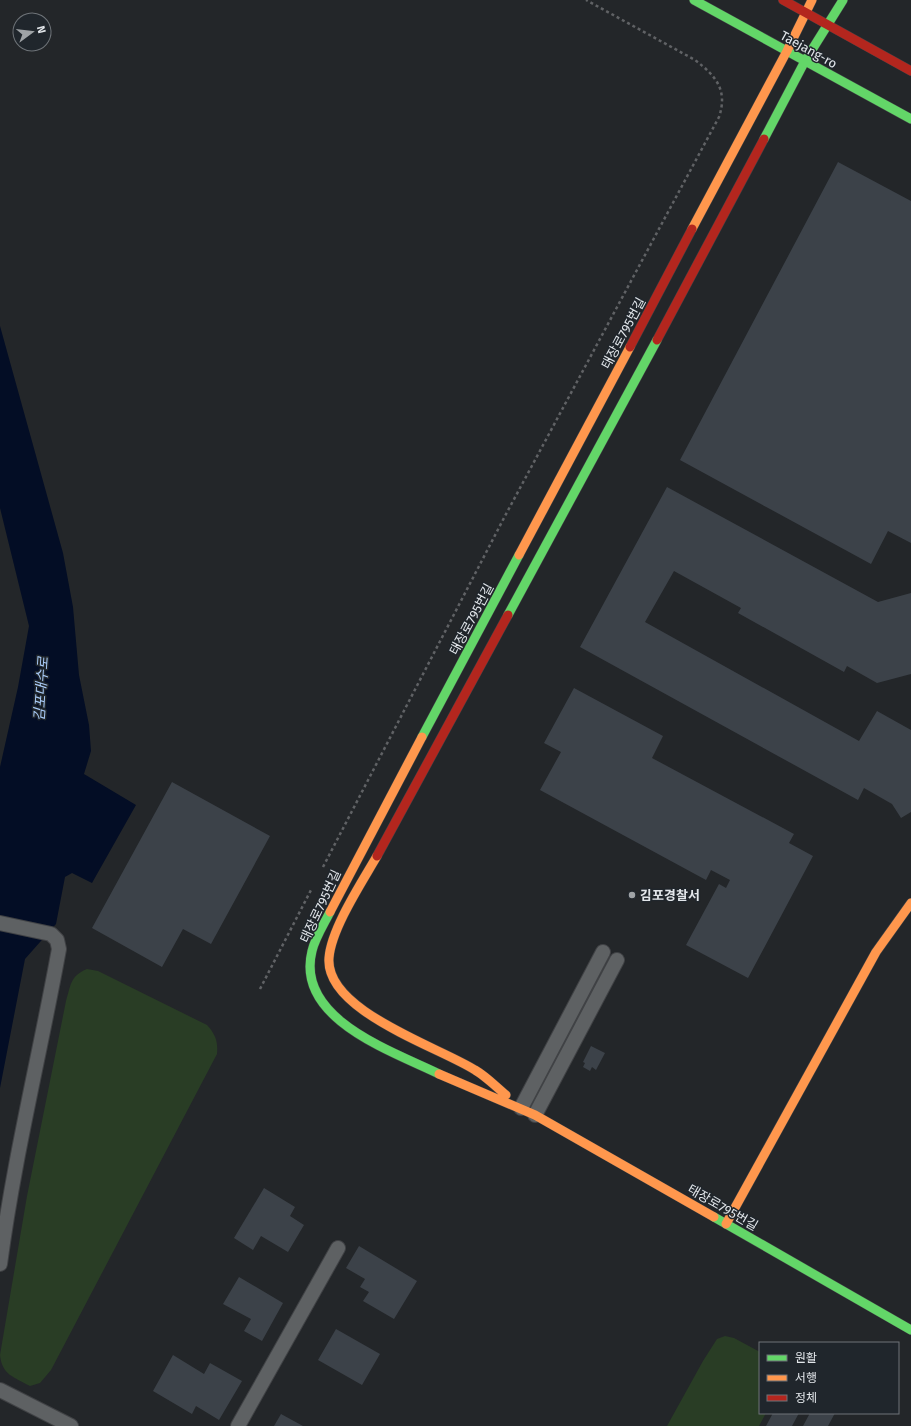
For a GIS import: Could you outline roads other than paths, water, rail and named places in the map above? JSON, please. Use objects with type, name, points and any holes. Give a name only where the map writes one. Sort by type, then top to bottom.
[{"type":"street","name":"Taejang-ro","points":[[694,0],[911,119]]},
{"type":"street","points":[[783,0],[911,70]]},
{"type":"street","name":"태장로795번길","points":[[812,0],[787,51],[648,314],[336,898],[312,951],[311,973],[316,994],[331,1013],[360,1036],[469,1088],[535,1115],[911,1330]]},
{"type":"street","name":"태장로795번길","points":[[521,1108],[476,1070],[368,1014],[346,995],[335,982],[329,964],[332,944],[350,905],[704,253],[804,61],[843,0]]},
{"type":"street","points":[[726,1224],[876,952],[911,903]]},
{"type":"lane","points":[[0,923],[51,934],[57,940],[59,949],[7,1213],[0,1264]]},
{"type":"lane","points":[[521,1108],[603,952]]},
{"type":"lane","points":[[535,1115],[617,960]]},
{"type":"lane","points":[[238,1426],[338,1248]]},
{"type":"lane","points":[[0,1390],[71,1426]]},
{"type":"water","name":"김포대수로","points":[[0,326],[63,553],[73,607],[79,675],[89,725],[91,751],[84,774],[136,805],[92,883],[72,873],[65,877],[56,924],[25,959],[0,1088],[0,767],[18,687],[29,626],[0,508]]},
{"type":"place","name":"김포경찰서","points":[[632,895]]}]
